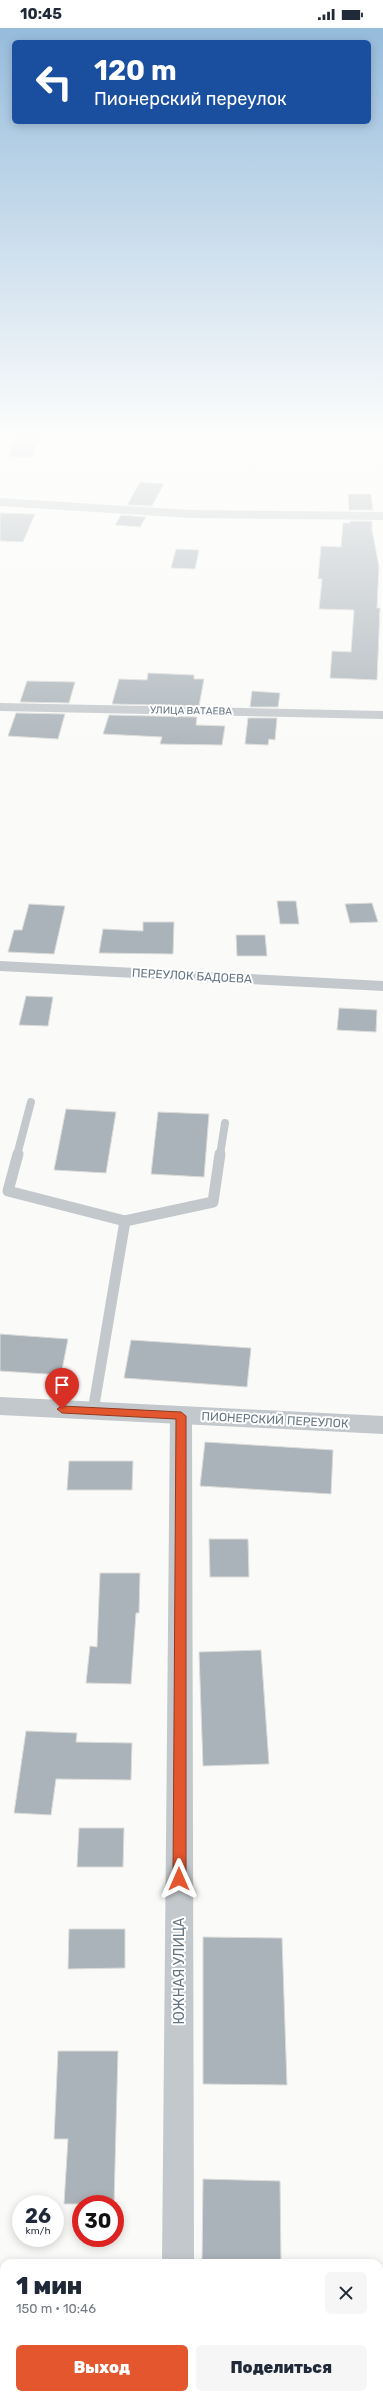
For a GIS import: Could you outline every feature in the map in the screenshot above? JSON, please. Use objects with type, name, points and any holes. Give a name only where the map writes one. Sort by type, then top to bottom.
[{"type":"street","name":"УЛИЦА ВАТАЕВА","points":[[0,707],[383,715]]},
{"type":"street","name":"ПЕРЕУЛОК БАДОЕВА","points":[[0,966],[383,986]]},
{"type":"street","name":"ПИОНЕРСКИЙ ПЕРЕУЛОК","points":[[0,1406],[383,1425]]},
{"type":"street","name":"ЮЖНАЯ УЛИЦА","points":[[178,2259],[181,1416]]},
{"type":"lane","points":[[31,1102],[8,1191],[125,1221],[213,1202],[225,1123]]},
{"type":"lane","points":[[93,1411],[125,1221]]},
{"type":"building","points":[[176,549],[199,550],[195,569],[171,568]]},
{"type":"building","points":[[321,549],[376,549],[379,566],[377,608],[380,608],[377,680],[330,678],[332,651],[351,652],[354,610],[319,609],[322,579],[318,579]]},
{"type":"building","points":[[148,673],[194,675],[194,679],[204,679],[199,706],[112,704],[119,679],[147,680]]},
{"type":"building","points":[[27,681],[75,682],[69,703],[20,702]]},
{"type":"building","points":[[252,691],[280,693],[278,707],[250,707]]},
{"type":"building","points":[[16,713],[65,714],[58,739],[8,736]]},
{"type":"building","points":[[109,715],[197,717],[196,725],[225,726],[222,745],[160,744],[162,737],[103,734]]},
{"type":"building","points":[[248,718],[277,718],[275,740],[269,739],[268,745],[245,744]]},
{"type":"building","points":[[277,901],[296,901],[299,924],[280,924]]},
{"type":"building","points":[[372,903],[378,922],[350,923],[345,904]]},
{"type":"building","points":[[29,904],[65,906],[54,954],[8,952],[14,930],[22,930]]},
{"type":"building","points":[[143,922],[174,922],[173,954],[99,953],[103,929],[143,931]]},
{"type":"building","points":[[236,935],[265,935],[267,956],[237,956]]},
{"type":"building","points":[[26,996],[53,997],[48,1026],[19,1025]]},
{"type":"building","points":[[339,1008],[377,1010],[376,1032],[337,1030]]},
{"type":"building","points":[[66,1109],[116,1112],[106,1173],[54,1170]]},
{"type":"building","points":[[158,1112],[209,1114],[204,1177],[151,1174]]},
{"type":"building","points":[[0,1334],[68,1339],[61,1375],[0,1371]]},
{"type":"building","points":[[131,1340],[251,1348],[247,1387],[124,1378]]},
{"type":"building","points":[[205,1442],[333,1450],[331,1494],[200,1486]]},
{"type":"building","points":[[69,1461],[133,1461],[132,1490],[67,1490]]},
{"type":"building","points":[[209,1539],[248,1539],[249,1577],[210,1577]]},
{"type":"building","points":[[100,1573],[140,1573],[139,1613],[136,1613],[131,1684],[86,1683],[90,1646],[97,1647]]},
{"type":"building","points":[[261,1650],[269,1764],[203,1766],[199,1652]]},
{"type":"building","points":[[26,1731],[77,1733],[76,1742],[132,1743],[131,1780],[56,1779],[51,1815],[14,1813]]},
{"type":"building","points":[[79,1828],[124,1828],[123,1867],[77,1867]]},
{"type":"building","points":[[69,1929],[125,1929],[125,1968],[68,1969]]},
{"type":"building","points":[[203,1937],[282,1938],[287,2085],[203,2084]]},
{"type":"building","points":[[58,2051],[118,2051],[114,2195],[72,2195],[72,2204],[64,2204],[68,2139],[54,2139]]},
{"type":"building","points":[[203,2179],[280,2181],[281,2259],[202,2259]]},
{"type":"route","points":[[62,1409],[181,1416],[179,1879]]}]
